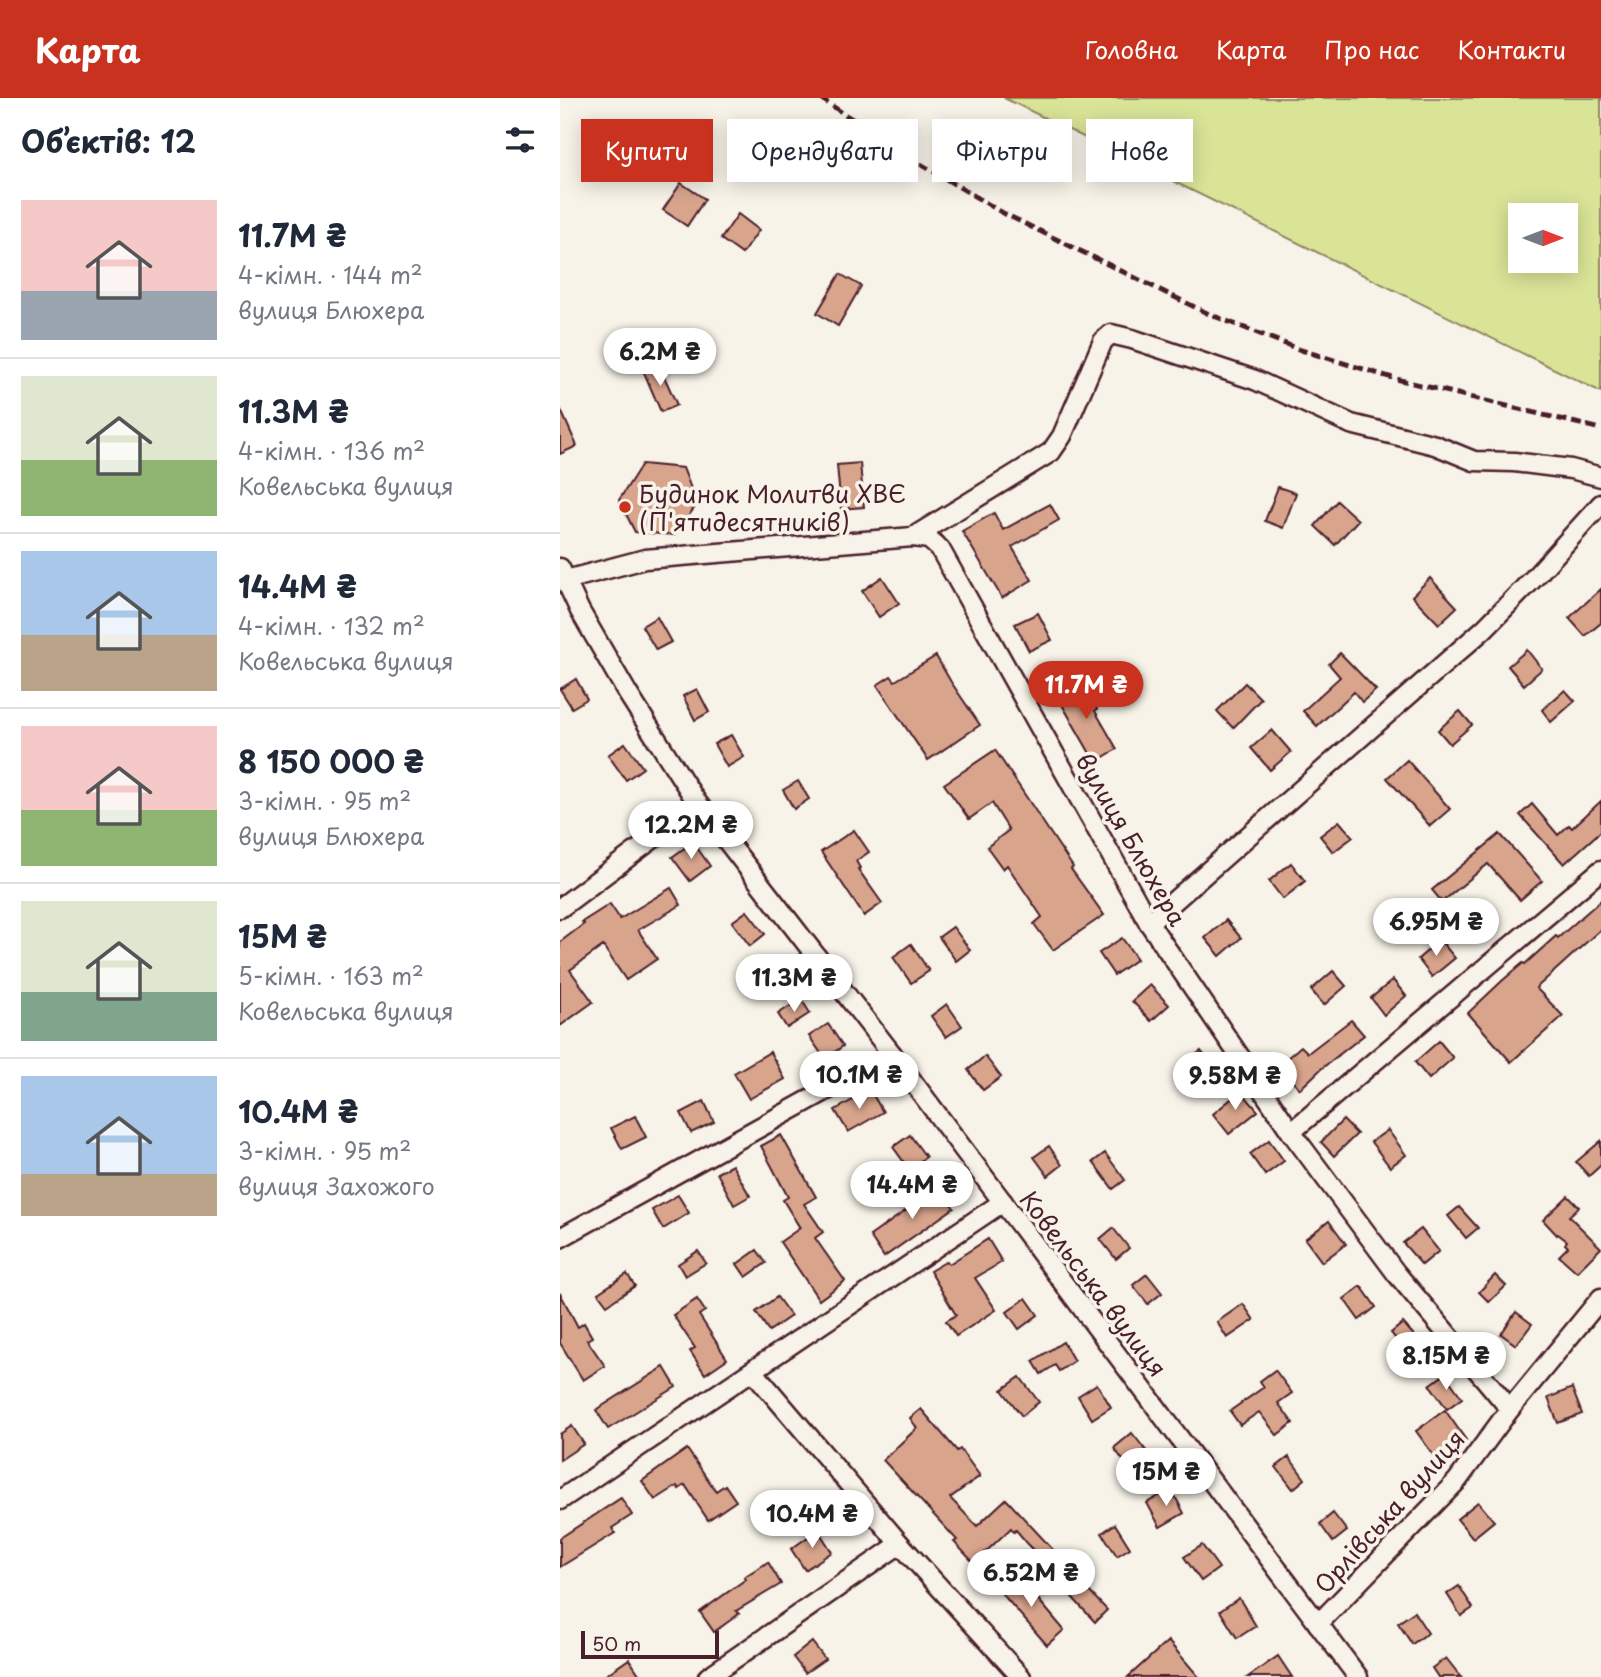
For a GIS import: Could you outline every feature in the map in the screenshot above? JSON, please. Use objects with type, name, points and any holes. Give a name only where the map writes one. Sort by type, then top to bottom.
[{"type":"street","points":[[563,574],[645,559],[913,537],[1051,452],[1062,436],[1103,341],[1111,334],[1255,380],[1351,424],[1436,445],[1474,461],[1571,468],[1601,477]]},
{"type":"street","points":[[1149,923],[1484,629],[1601,504]]},
{"type":"street","name":"вулиця Блюхера","points":[[913,537],[929,539],[940,549],[1149,923],[1291,1132],[1396,1273],[1510,1409]]},
{"type":"street","name":"Ковельська вулиця","points":[[563,574],[580,611],[628,694],[698,805],[892,1054],[1358,1677]]},
{"type":"street","points":[[560,908],[698,805]]},
{"type":"street","points":[[1291,1132],[1601,870]]},
{"type":"street","points":[[560,1238],[892,1054]]},
{"type":"street","points":[[560,1500],[1003,1202]]},
{"type":"street","name":"Орлівська вулиця","points":[[1318,1624],[1457,1481],[1510,1409],[1601,1298]]},
{"type":"street","points":[[753,1371],[900,1544],[1021,1677]]},
{"type":"street","points":[[708,1677],[900,1544]]},
{"type":"green space","points":[[1004,98],[1601,98],[1601,392],[1175,182],[1193,182],[1193,119],[1086,119],[1086,138],[1072,131],[1072,119],[1047,119]]},
{"type":"building","points":[[681,183],[705,199],[687,226],[663,210]]},
{"type":"building","points":[[738,214],[759,230],[742,254],[721,239]]},
{"type":"building","points":[[840,274],[861,286],[838,326],[817,313]]},
{"type":"building","points":[[658,363],[677,405],[661,412],[643,370]]},
{"type":"building","points":[[560,408],[577,446],[560,454]]},
{"type":"building","points":[[860,463],[864,507],[841,509],[837,465]]},
{"type":"building","points":[[642,464],[683,468],[697,504],[675,535],[635,532],[619,500]]},
{"type":"building","points":[[1278,487],[1296,493],[1283,528],[1265,521]]},
{"type":"building","points":[[1337,501],[1358,520],[1335,545],[1315,526]]},
{"type":"building","points":[[1050,504],[1059,520],[1012,547],[1032,580],[1002,598],[962,531],[994,513],[1003,530]]},
{"type":"building","points":[[882,577],[899,603],[879,617],[862,591]]},
{"type":"building","points":[[1430,578],[1457,607],[1439,624],[1412,596]]},
{"type":"building","points":[[1601,589],[1601,623],[1585,636],[1569,618]]},
{"type":"building","points":[[1038,613],[1052,640],[1029,651],[1015,624]]},
{"type":"building","points":[[657,617],[671,642],[656,650],[642,626]]},
{"type":"building","points":[[1527,650],[1542,669],[1524,685],[1508,666]]},
{"type":"building","points":[[1340,653],[1376,690],[1362,702],[1354,692],[1317,726],[1303,711],[1340,677],[1329,664]]},
{"type":"building","points":[[936,656],[980,725],[928,760],[877,685],[891,676],[895,681]]},
{"type":"building","points":[[576,679],[587,699],[572,708],[560,689]]},
{"type":"building","points":[[1079,680],[1117,749],[1095,762],[1056,694]]},
{"type":"building","points":[[1245,683],[1261,699],[1233,728],[1217,711]]},
{"type":"building","points":[[697,689],[709,712],[695,720],[683,696]]},
{"type":"building","points":[[1565,690],[1575,701],[1551,722],[1542,710]]},
{"type":"building","points":[[1460,711],[1472,725],[1450,744],[1438,730]]},
{"type":"building","points":[[1272,730],[1291,752],[1270,770],[1251,748]]},
{"type":"building","points":[[731,735],[744,757],[727,767],[714,744]]},
{"type":"building","points":[[625,743],[643,768],[626,780],[608,755]]},
{"type":"building","points":[[995,750],[1073,867],[1071,869],[1104,915],[1053,950],[1034,924],[1042,917],[1007,865],[1003,869],[987,847],[1009,830],[992,803],[969,819],[944,784]]},
{"type":"building","points":[[1407,760],[1450,809],[1430,826],[1387,778]]},
{"type":"building","points":[[798,781],[809,799],[794,809],[783,790]]},
{"type":"building","points":[[1601,801],[1601,831],[1564,864],[1520,815],[1532,804],[1558,835],[1569,825],[1572,828]]},
{"type":"building","points":[[1339,821],[1353,837],[1333,852],[1320,836]]},
{"type":"building","points":[[854,830],[869,852],[856,861],[860,868],[858,869],[882,903],[864,916],[821,852]]},
{"type":"building","points":[[1500,834],[1542,881],[1520,900],[1488,864],[1442,902],[1432,890]]},
{"type":"building","points":[[693,842],[710,866],[690,881],[672,857]]},
{"type":"building","points":[[1291,863],[1305,881],[1283,899],[1269,881]]},
{"type":"building","points":[[671,888],[681,905],[638,930],[657,959],[626,980],[603,946],[570,970],[593,1002],[560,1026],[560,942],[584,924],[582,922],[610,904],[620,919]]},
{"type":"building","points":[[1601,900],[1601,929],[1536,988],[1563,1016],[1511,1062],[1468,1013],[1523,963],[1556,936],[1558,938]]},
{"type":"building","points":[[1483,905],[1498,921],[1477,939],[1463,922]]},
{"type":"building","points":[[747,911],[765,934],[750,946],[732,922]]},
{"type":"building","points":[[1226,920],[1241,938],[1220,956],[1205,938]]},
{"type":"building","points":[[953,927],[970,950],[956,961],[939,937]]},
{"type":"building","points":[[1122,938],[1137,959],[1114,975],[1099,953]]},
{"type":"building","points":[[1440,940],[1455,958],[1432,977],[1418,959]]},
{"type":"building","points":[[911,944],[929,971],[911,983],[893,957]]},
{"type":"building","points":[[1333,971],[1346,986],[1324,1005],[1311,990]]},
{"type":"building","points":[[1393,980],[1406,996],[1384,1015],[1371,998]]},
{"type":"building","points":[[1150,985],[1169,1005],[1151,1021],[1132,1001]]},
{"type":"building","points":[[801,999],[810,1013],[787,1028],[778,1014]]},
{"type":"building","points":[[947,1004],[962,1026],[946,1037],[931,1016]]},
{"type":"building","points":[[1351,1020],[1364,1035],[1300,1089],[1279,1065],[1301,1046],[1308,1053]]},
{"type":"building","points":[[828,1024],[843,1046],[825,1059],[809,1036]]},
{"type":"building","points":[[1439,1041],[1453,1058],[1429,1079],[1415,1062]]},
{"type":"building","points":[[1201,1051],[1218,1073],[1198,1088],[1182,1065]]},
{"type":"building","points":[[770,1052],[785,1079],[749,1099],[734,1073]]},
{"type":"building","points":[[985,1056],[1001,1077],[983,1090],[968,1070]]},
{"type":"building","points":[[870,1090],[883,1112],[848,1132],[835,1110]]},
{"type":"building","points":[[1241,1091],[1258,1111],[1229,1134],[1213,1114]]},
{"type":"building","points":[[704,1101],[714,1122],[691,1133],[681,1113]]},
{"type":"building","points":[[635,1116],[646,1137],[622,1149],[611,1128]]},
{"type":"building","points":[[1343,1120],[1357,1134],[1334,1156],[1321,1142]]},
{"type":"building","points":[[1388,1130],[1406,1155],[1390,1167],[1371,1142]]},
{"type":"building","points":[[781,1135],[816,1197],[804,1204],[823,1232],[815,1238],[845,1281],[819,1300],[780,1242],[800,1228],[783,1200],[788,1197],[761,1146]]},
{"type":"building","points":[[910,1135],[926,1157],[909,1169],[893,1147]]},
{"type":"building","points":[[1269,1140],[1284,1161],[1265,1175],[1250,1154]]},
{"type":"building","points":[[1601,1141],[1601,1165],[1589,1176],[1576,1162]]},
{"type":"building","points":[[1049,1146],[1062,1165],[1048,1176],[1034,1157]]},
{"type":"building","points":[[1105,1153],[1125,1180],[1113,1189],[1093,1162]]},
{"type":"building","points":[[732,1165],[750,1196],[734,1205],[717,1173]]},
{"type":"building","points":[[937,1185],[954,1208],[884,1257],[870,1236]]},
{"type":"building","points":[[678,1195],[689,1213],[663,1229],[652,1210]]},
{"type":"building","points":[[1568,1196],[1579,1207],[1569,1216],[1601,1248],[1577,1272],[1559,1256],[1568,1247],[1565,1244],[1567,1241],[1543,1220]]},
{"type":"building","points":[[1459,1207],[1478,1228],[1466,1238],[1448,1216]]},
{"type":"building","points":[[1329,1221],[1346,1244],[1322,1262],[1305,1239]]},
{"type":"building","points":[[1113,1228],[1129,1248],[1116,1259],[1100,1239]]},
{"type":"building","points":[[1421,1229],[1439,1251],[1422,1265],[1403,1243]]},
{"type":"building","points":[[988,1239],[1002,1262],[975,1278],[996,1310],[956,1336],[946,1321],[956,1315],[930,1271],[947,1261],[949,1264]]},
{"type":"building","points":[[757,1250],[766,1263],[746,1277],[737,1264]]},
{"type":"building","points":[[698,1251],[706,1263],[685,1276],[678,1264]]},
{"type":"building","points":[[627,1274],[635,1286],[607,1305],[598,1293]]},
{"type":"building","points":[[1147,1274],[1162,1293],[1148,1304],[1133,1285]]},
{"type":"building","points":[[1495,1275],[1506,1286],[1489,1302],[1479,1292]]},
{"type":"building","points":[[1361,1286],[1376,1307],[1359,1320],[1344,1299]]},
{"type":"building","points":[[560,1293],[578,1327],[584,1323],[592,1337],[587,1340],[605,1366],[583,1380],[560,1343]]},
{"type":"building","points":[[777,1297],[791,1316],[769,1331],[756,1312]]},
{"type":"building","points":[[1026,1298],[1038,1315],[1019,1329],[1007,1312]]},
{"type":"building","points":[[697,1299],[705,1311],[699,1315],[727,1359],[705,1374],[690,1351],[695,1348],[673,1315]]},
{"type":"building","points":[[1243,1304],[1254,1320],[1227,1338],[1217,1322]]},
{"type":"building","points":[[1516,1312],[1532,1324],[1516,1345],[1501,1334]]},
{"type":"building","points":[[1403,1323],[1421,1343],[1408,1354],[1391,1333]]},
{"type":"building","points":[[1063,1342],[1074,1361],[1059,1371],[1055,1365],[1041,1374],[1033,1361]]},
{"type":"building","points":[[664,1367],[676,1387],[608,1429],[596,1410]]},
{"type":"building","points":[[1275,1370],[1292,1393],[1278,1403],[1293,1423],[1277,1435],[1259,1412],[1240,1425],[1230,1411],[1264,1387],[1260,1381]]},
{"type":"building","points":[[1445,1374],[1462,1398],[1447,1409],[1430,1385]]},
{"type":"building","points":[[1020,1377],[1039,1402],[1022,1416],[1002,1390]]},
{"type":"building","points":[[1097,1384],[1111,1407],[1092,1419],[1078,1396]]},
{"type":"building","points":[[1572,1388],[1582,1414],[1558,1423],[1548,1398]]},
{"type":"building","points":[[921,1409],[957,1451],[960,1449],[980,1476],[950,1498],[977,1526],[1006,1499],[1056,1553],[1045,1564],[1016,1530],[1014,1532],[1011,1528],[974,1563],[954,1542],[957,1540],[883,1460],[917,1428],[910,1418]]},
{"type":"building","points":[[1445,1410],[1466,1440],[1437,1460],[1416,1431]]},
{"type":"building","points":[[572,1426],[584,1444],[560,1460],[560,1434]]},
{"type":"building","points":[[1132,1433],[1148,1453],[1129,1468],[1114,1448]]},
{"type":"building","points":[[687,1449],[716,1491],[725,1485],[736,1501],[708,1520],[685,1485],[679,1489],[677,1486],[655,1500],[642,1481]]},
{"type":"building","points":[[1289,1457],[1305,1479],[1293,1489],[1276,1467]]},
{"type":"building","points":[[1171,1489],[1184,1513],[1160,1527],[1147,1503]]},
{"type":"building","points":[[621,1498],[632,1515],[612,1528],[615,1533],[560,1567],[560,1538]]},
{"type":"building","points":[[1478,1502],[1494,1521],[1473,1538],[1457,1519]]},
{"type":"building","points":[[1333,1513],[1347,1531],[1333,1542],[1320,1524]]},
{"type":"building","points":[[1115,1524],[1130,1548],[1117,1556],[1102,1533]]},
{"type":"building","points":[[818,1530],[832,1552],[805,1570],[791,1549]]},
{"type":"building","points":[[1202,1545],[1219,1568],[1201,1581],[1184,1557]]},
{"type":"building","points":[[768,1562],[781,1584],[736,1611],[739,1614],[714,1632],[700,1612],[746,1579],[744,1577]]},
{"type":"building","points":[[1016,1573],[1064,1630],[1047,1645],[998,1589]]},
{"type":"building","points":[[1084,1586],[1107,1610],[1095,1622],[1072,1597]]},
{"type":"building","points":[[1459,1586],[1473,1608],[1461,1616],[1447,1594]]},
{"type":"building","points":[[1239,1598],[1256,1626],[1237,1638],[1220,1611]]},
{"type":"building","points":[[1414,1612],[1428,1633],[1412,1644],[1398,1623]]},
{"type":"building","points":[[1168,1641],[1199,1677],[1128,1677]]},
{"type":"building","points":[[812,1642],[825,1659],[805,1673],[793,1657]]},
{"type":"building","points":[[1278,1656],[1292,1677],[1248,1677]]},
{"type":"building","points":[[1446,1658],[1461,1677],[1438,1677],[1432,1668]]},
{"type":"building","points":[[629,1659],[641,1677],[603,1677]]},
{"type":"railway","points":[[820,98],[919,163],[1003,213],[1209,314],[1301,350],[1396,379],[1601,429]]},
{"type":"place","name":"Будинок Молитви ХВЄ (П'ятидесятників)","points":[[625,507]]}]
